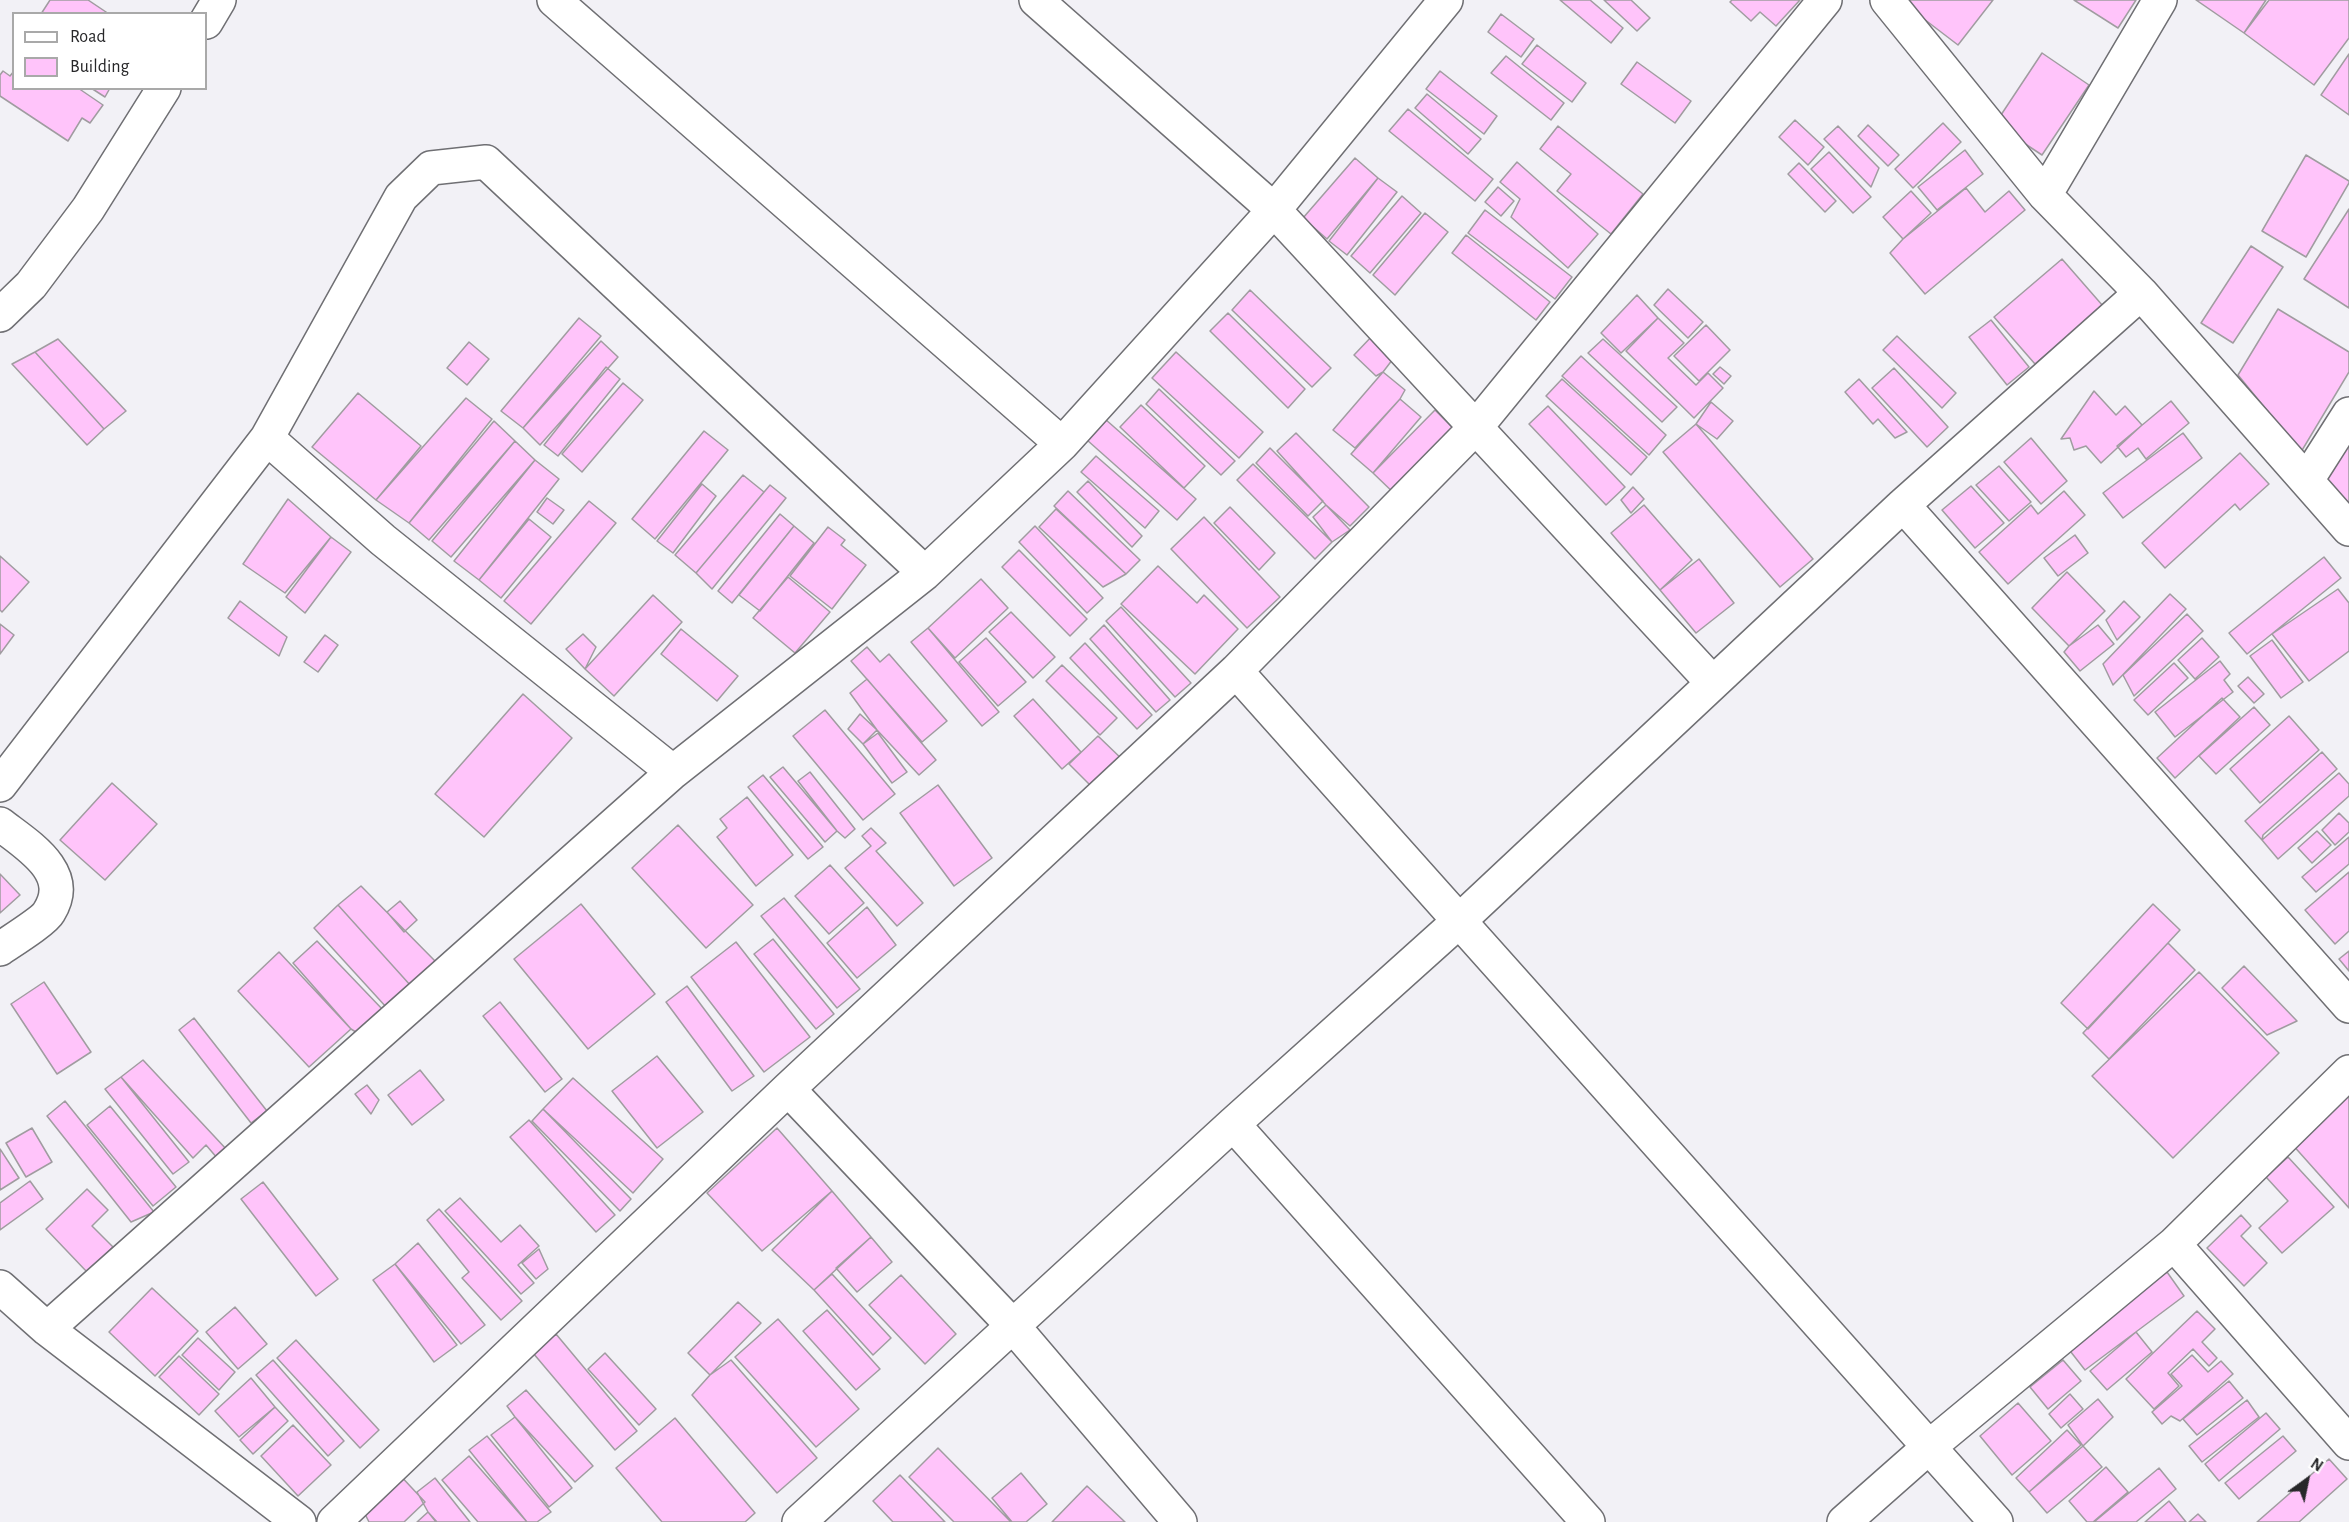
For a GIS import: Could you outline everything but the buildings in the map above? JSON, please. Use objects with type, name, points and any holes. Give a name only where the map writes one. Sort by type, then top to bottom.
[{"type":"street","points":[[207,20],[219,0]]},
{"type":"street","points":[[554,0],[1062,444]]},
{"type":"street","points":[[1036,0],[1274,210],[1713,683]]},
{"type":"street","points":[[47,1329],[673,772],[925,573],[1062,444],[1274,210],[1446,0]]},
{"type":"street","points":[[334,1522],[788,1089],[1236,671],[1476,428],[1825,0]]},
{"type":"street","points":[[1887,0],[2046,195],[2141,293],[2349,529]]},
{"type":"street","points":[[2046,195],[2160,0]]},
{"type":"street","points":[[0,315],[31,285],[88,209],[163,90]]},
{"type":"street","points":[[0,785],[267,438],[401,197],[431,168],[486,162],[925,573]]},
{"type":"street","points":[[799,1522],[1233,1124],[1458,922],[1903,505],[2141,293]]},
{"type":"street","points":[[2307,480],[2349,414]]},
{"type":"street","points":[[267,438],[383,540],[673,772]]},
{"type":"street","points":[[1903,505],[2349,1006]]},
{"type":"street","points":[[1236,671],[1996,1522]]},
{"type":"street","points":[[0,824],[42,857],[56,881],[49,914],[0,949]]},
{"type":"street","points":[[1844,1522],[1929,1447],[2174,1244],[2349,1072]]},
{"type":"street","points":[[788,1089],[1012,1326],[1180,1522]]},
{"type":"street","points":[[1233,1124],[1588,1522]]},
{"type":"street","points":[[2174,1244],[2349,1443]]},
{"type":"street","points":[[0,1287],[47,1329],[299,1522]]}]
